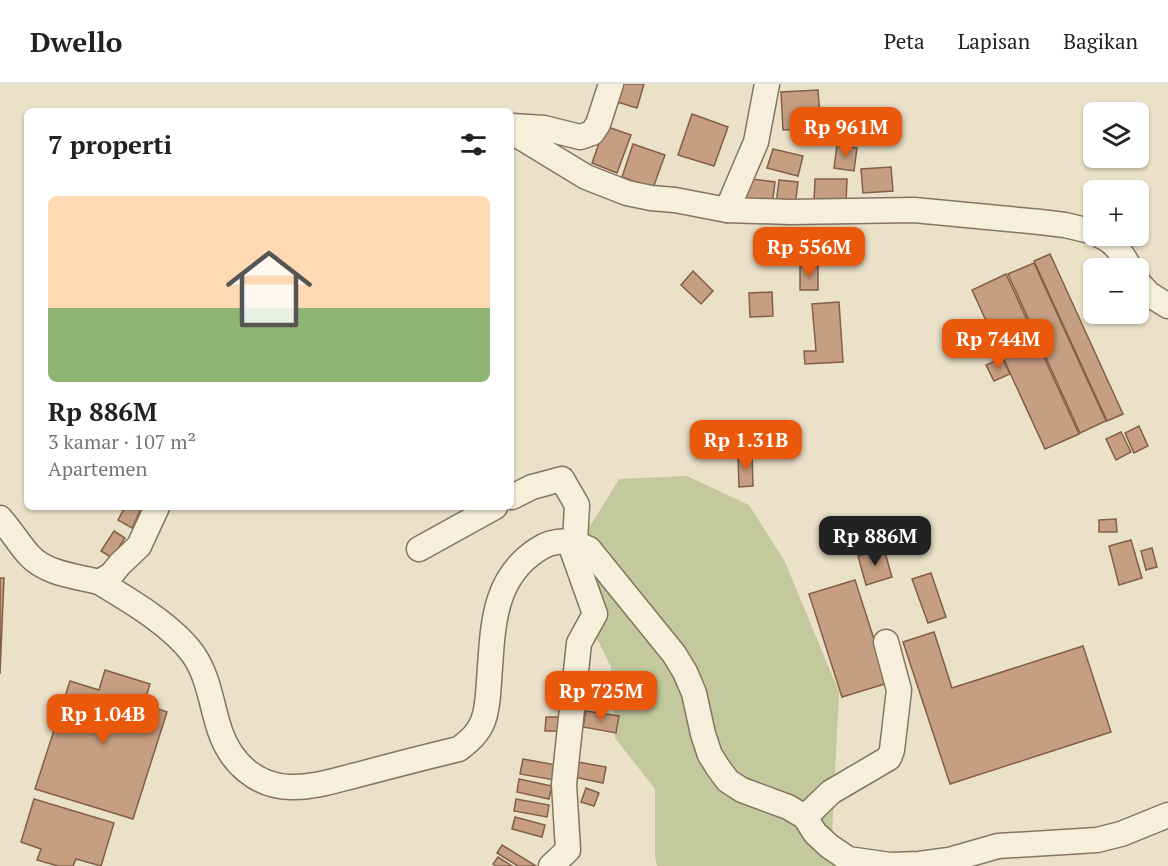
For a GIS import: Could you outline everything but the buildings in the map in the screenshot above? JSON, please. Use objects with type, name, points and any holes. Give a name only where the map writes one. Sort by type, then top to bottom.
[{"type":"street","points":[[514,126],[544,128],[580,137],[592,133],[598,124],[611,84]]},
{"type":"street","points":[[727,210],[756,142],[767,84]]},
{"type":"street","points":[[514,133],[585,177],[627,194],[727,210],[790,212],[914,210],[1048,223],[1083,230]]},
{"type":"street","points":[[1115,246],[1124,258]]},
{"type":"street","points":[[1149,294],[1168,306]]},
{"type":"street","points":[[514,496],[532,487],[562,479],[577,505],[572,541],[595,614],[579,643],[564,784],[568,849],[551,866]]},
{"type":"street","points":[[99,582],[111,575],[140,546],[156,510]]},
{"type":"street","points":[[419,549],[490,510]]},
{"type":"street","points":[[0,518],[31,557],[44,566],[60,573],[99,582],[179,638],[203,670],[221,734],[231,751],[245,770],[259,780],[274,786],[313,785],[459,749],[473,738],[482,723],[487,705],[494,621],[500,596],[507,581],[525,557],[545,545],[572,541],[589,549],[674,654],[694,693],[710,755],[728,781],[742,790],[788,807],[805,817],[815,833],[848,859],[890,865],[919,864],[949,860],[998,846],[1097,840],[1142,827],[1168,815]]},
{"type":"street","points":[[805,817],[831,792],[889,758],[892,750],[899,690],[886,642]]},
{"type":"green space","points":[[687,476],[749,505],[785,562],[839,692],[832,836],[870,866],[657,866],[655,789],[615,738],[611,667],[579,602],[586,533],[619,479]]}]
